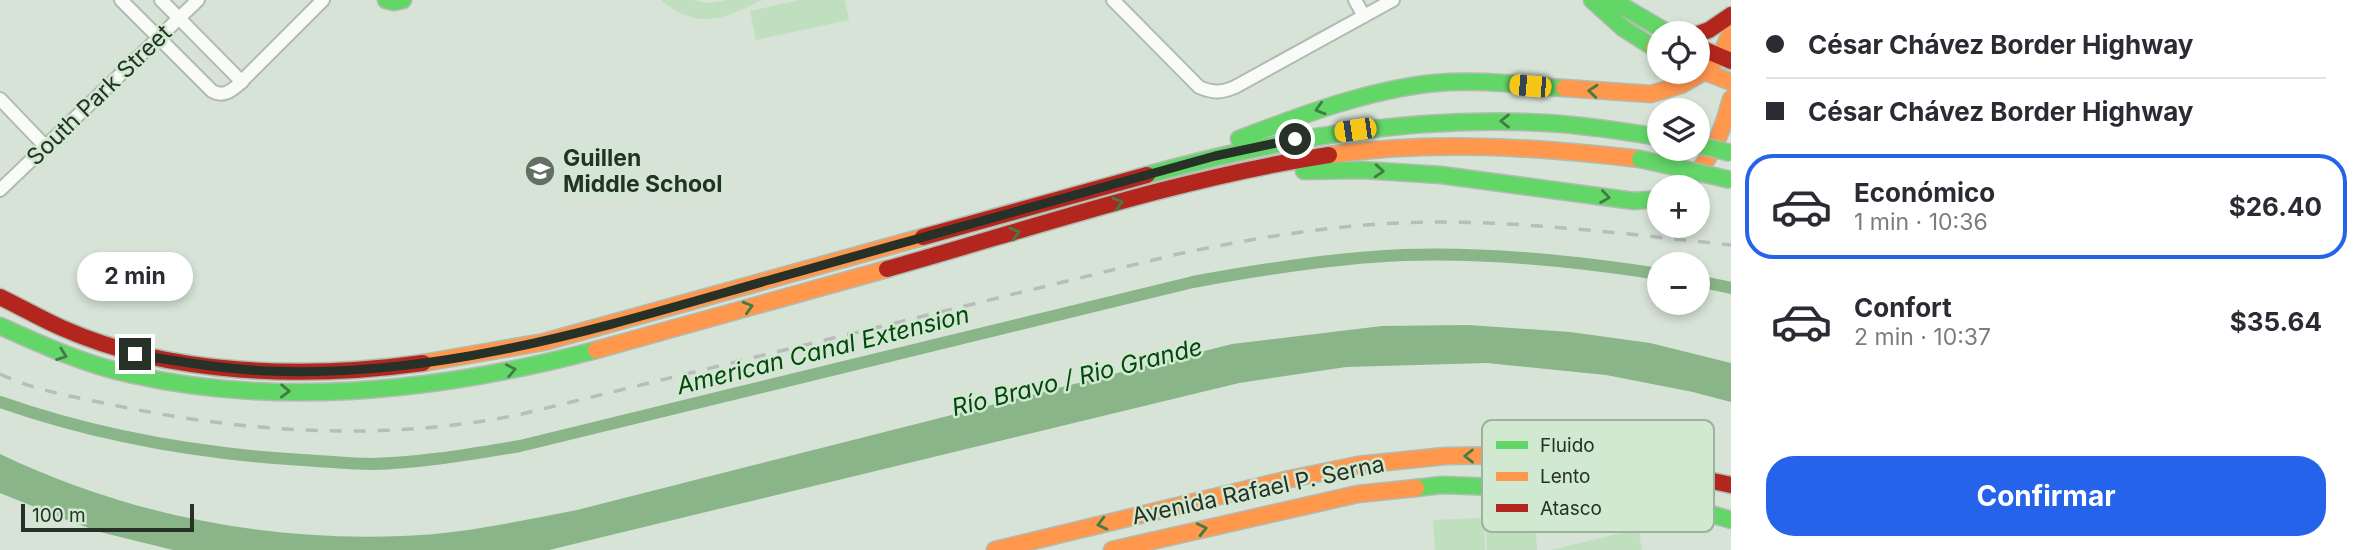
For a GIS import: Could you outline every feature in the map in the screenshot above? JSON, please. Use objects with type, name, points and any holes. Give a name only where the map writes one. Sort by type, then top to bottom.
[{"type":"main road","points":[[1592,0],[1602,13],[1647,45]]},
{"type":"main road","points":[[1612,0],[1648,21]]},
{"type":"main road","points":[[1710,29],[1731,15]]},
{"type":"main road","points":[[1725,58],[1731,32]]},
{"type":"main road","points":[[1710,74],[1731,82]]},
{"type":"main road","points":[[1153,173],[1312,111],[1383,92],[1436,83],[1478,82],[1633,94],[1667,91],[1682,84]]},
{"type":"main road","points":[[1633,94],[1650,84]]},
{"type":"main road","points":[[1698,175],[1712,156],[1728,120],[1731,99]]},
{"type":"main road","points":[[0,297],[65,331],[135,354],[186,363],[270,371],[378,368],[439,362],[544,342],[1257,146],[1396,126],[1510,121],[1558,123],[1647,135]]},
{"type":"main road","points":[[0,326],[79,361],[155,381],[195,387],[299,392],[383,388],[481,376],[541,364],[1161,191],[1331,155],[1442,145],[1540,148],[1640,159],[1731,180]]},
{"type":"main road","points":[[1710,148],[1731,153]]},
{"type":"main road","points":[[1213,178],[1362,170],[1441,175],[1634,201],[1647,200]]},
{"type":"main road","name":"Avenida Rafael P. Serna","points":[[995,550],[1355,465],[1442,456],[1482,456]]},
{"type":"main road","name":"Avenida Rafael P. Serna","points":[[1112,550],[1359,494],[1442,485],[1482,486]]},
{"type":"main road","name":"Avenida Rafael P. Serna","points":[[1714,515],[1731,520]]},
{"type":"street","points":[[121,0],[218,94],[232,90],[242,82],[323,0]]},
{"type":"street","points":[[161,0],[242,82]]},
{"type":"street","name":"South Park Street","points":[[0,190],[198,0]]},
{"type":"street","points":[[1113,0],[1199,87],[1210,92],[1221,92],[1235,87],[1393,0]]},
{"type":"street","points":[[1355,0],[1364,16]]},
{"type":"street","points":[[0,99],[46,147]]},
{"type":"shaded area","points":[[661,0],[709,3],[761,0],[735,13],[711,19],[686,15]]},
{"type":"shaded area","points":[[800,0],[845,0],[849,20],[756,40],[750,11]]},
{"type":"shaded area","points":[[1468,325],[1570,332],[1650,343],[1731,363],[1731,402],[1606,375],[1487,363],[1346,367],[1239,383],[549,550],[173,550],[100,532],[0,493],[0,454],[96,493],[197,520],[248,529],[351,537],[447,533],[577,510],[1232,344],[1382,326]]},
{"type":"shaded area","points":[[1482,518],[1485,550],[1435,550],[1433,520]]},
{"type":"shaded area","points":[[1486,532],[1536,532],[1537,550],[1487,550]]},
{"type":"shaded area","points":[[1626,532],[1637,532],[1642,550],[1551,550]]},
{"type":"waterway","name":"American Canal Extension","points":[[0,402],[74,425],[187,448],[346,463],[409,462],[520,446],[1193,282],[1272,269],[1351,259],[1436,254],[1532,259],[1647,272]]},
{"type":"waterway","name":"American Canal Extension","points":[[1710,284],[1731,288]]},
{"type":"railway","points":[[0,374],[70,396],[164,415],[215,422],[318,431],[420,428],[522,414],[1178,254],[1307,231],[1372,224],[1511,224],[1731,245]]},
{"type":"traffic: fast","points":[[386,0],[403,0]]},
{"type":"traffic: fast","points":[[1592,0],[1623,28],[1647,43]]},
{"type":"traffic: fast","points":[[1612,0],[1648,21]]},
{"type":"traffic: fast","points":[[1239,139],[1335,105],[1410,86],[1467,82],[1564,88]]},
{"type":"traffic: fast","points":[[1147,175],[1295,141],[1396,126],[1497,121],[1562,124],[1647,135]]},
{"type":"traffic: fast","points":[[1710,148],[1731,153]]},
{"type":"traffic: fast","points":[[1640,159],[1731,180]]},
{"type":"traffic: fast","points":[[1304,171],[1362,170],[1441,175],[1634,201],[1647,200]]},
{"type":"traffic: fast","points":[[0,326],[112,370],[187,385],[246,391],[364,390],[422,384],[481,376],[596,350]]},
{"type":"traffic: fast","points":[[1416,488],[1442,485],[1482,486]]},
{"type":"traffic: fast","points":[[1714,515],[1731,520]]},
{"type":"traffic: slow","points":[[1710,66],[1721,54],[1731,32]]},
{"type":"traffic: slow","points":[[1710,74],[1731,82]]},
{"type":"traffic: slow","points":[[1564,88],[1651,94],[1683,84]]},
{"type":"traffic: slow","points":[[1695,175],[1714,147],[1731,99]]},
{"type":"traffic: slow","points":[[1329,155],[1368,150],[1484,147],[1640,159]]},
{"type":"traffic: slow","points":[[423,363],[544,342],[923,237]]},
{"type":"traffic: slow","points":[[596,350],[887,269]]},
{"type":"traffic: slow","points":[[995,550],[1358,465],[1445,456],[1482,456]]},
{"type":"traffic: slow","points":[[1112,550],[1358,494],[1416,488]]},
{"type":"traffic: jam","points":[[1710,29],[1731,15]]},
{"type":"traffic: jam","points":[[1710,52],[1731,61]]},
{"type":"traffic: jam","points":[[887,269],[1162,190],[1329,155]]},
{"type":"traffic: jam","points":[[923,237],[1147,175]]},
{"type":"traffic: jam","points":[[0,297],[54,324],[104,344],[193,364],[286,372],[379,368],[423,363]]},
{"type":"traffic: jam","points":[[1714,481],[1731,485]]},
{"type":"place","name":"Guillen Middle School","points":[[540,171]]},
{"type":"route","points":[[135,354],[232,369],[316,371],[439,362],[488,354],[599,328],[1215,156],[1295,139]]},
{"type":"water label","name":"Río Bravo / Rio Grande","points":[[1077,377]]}]
